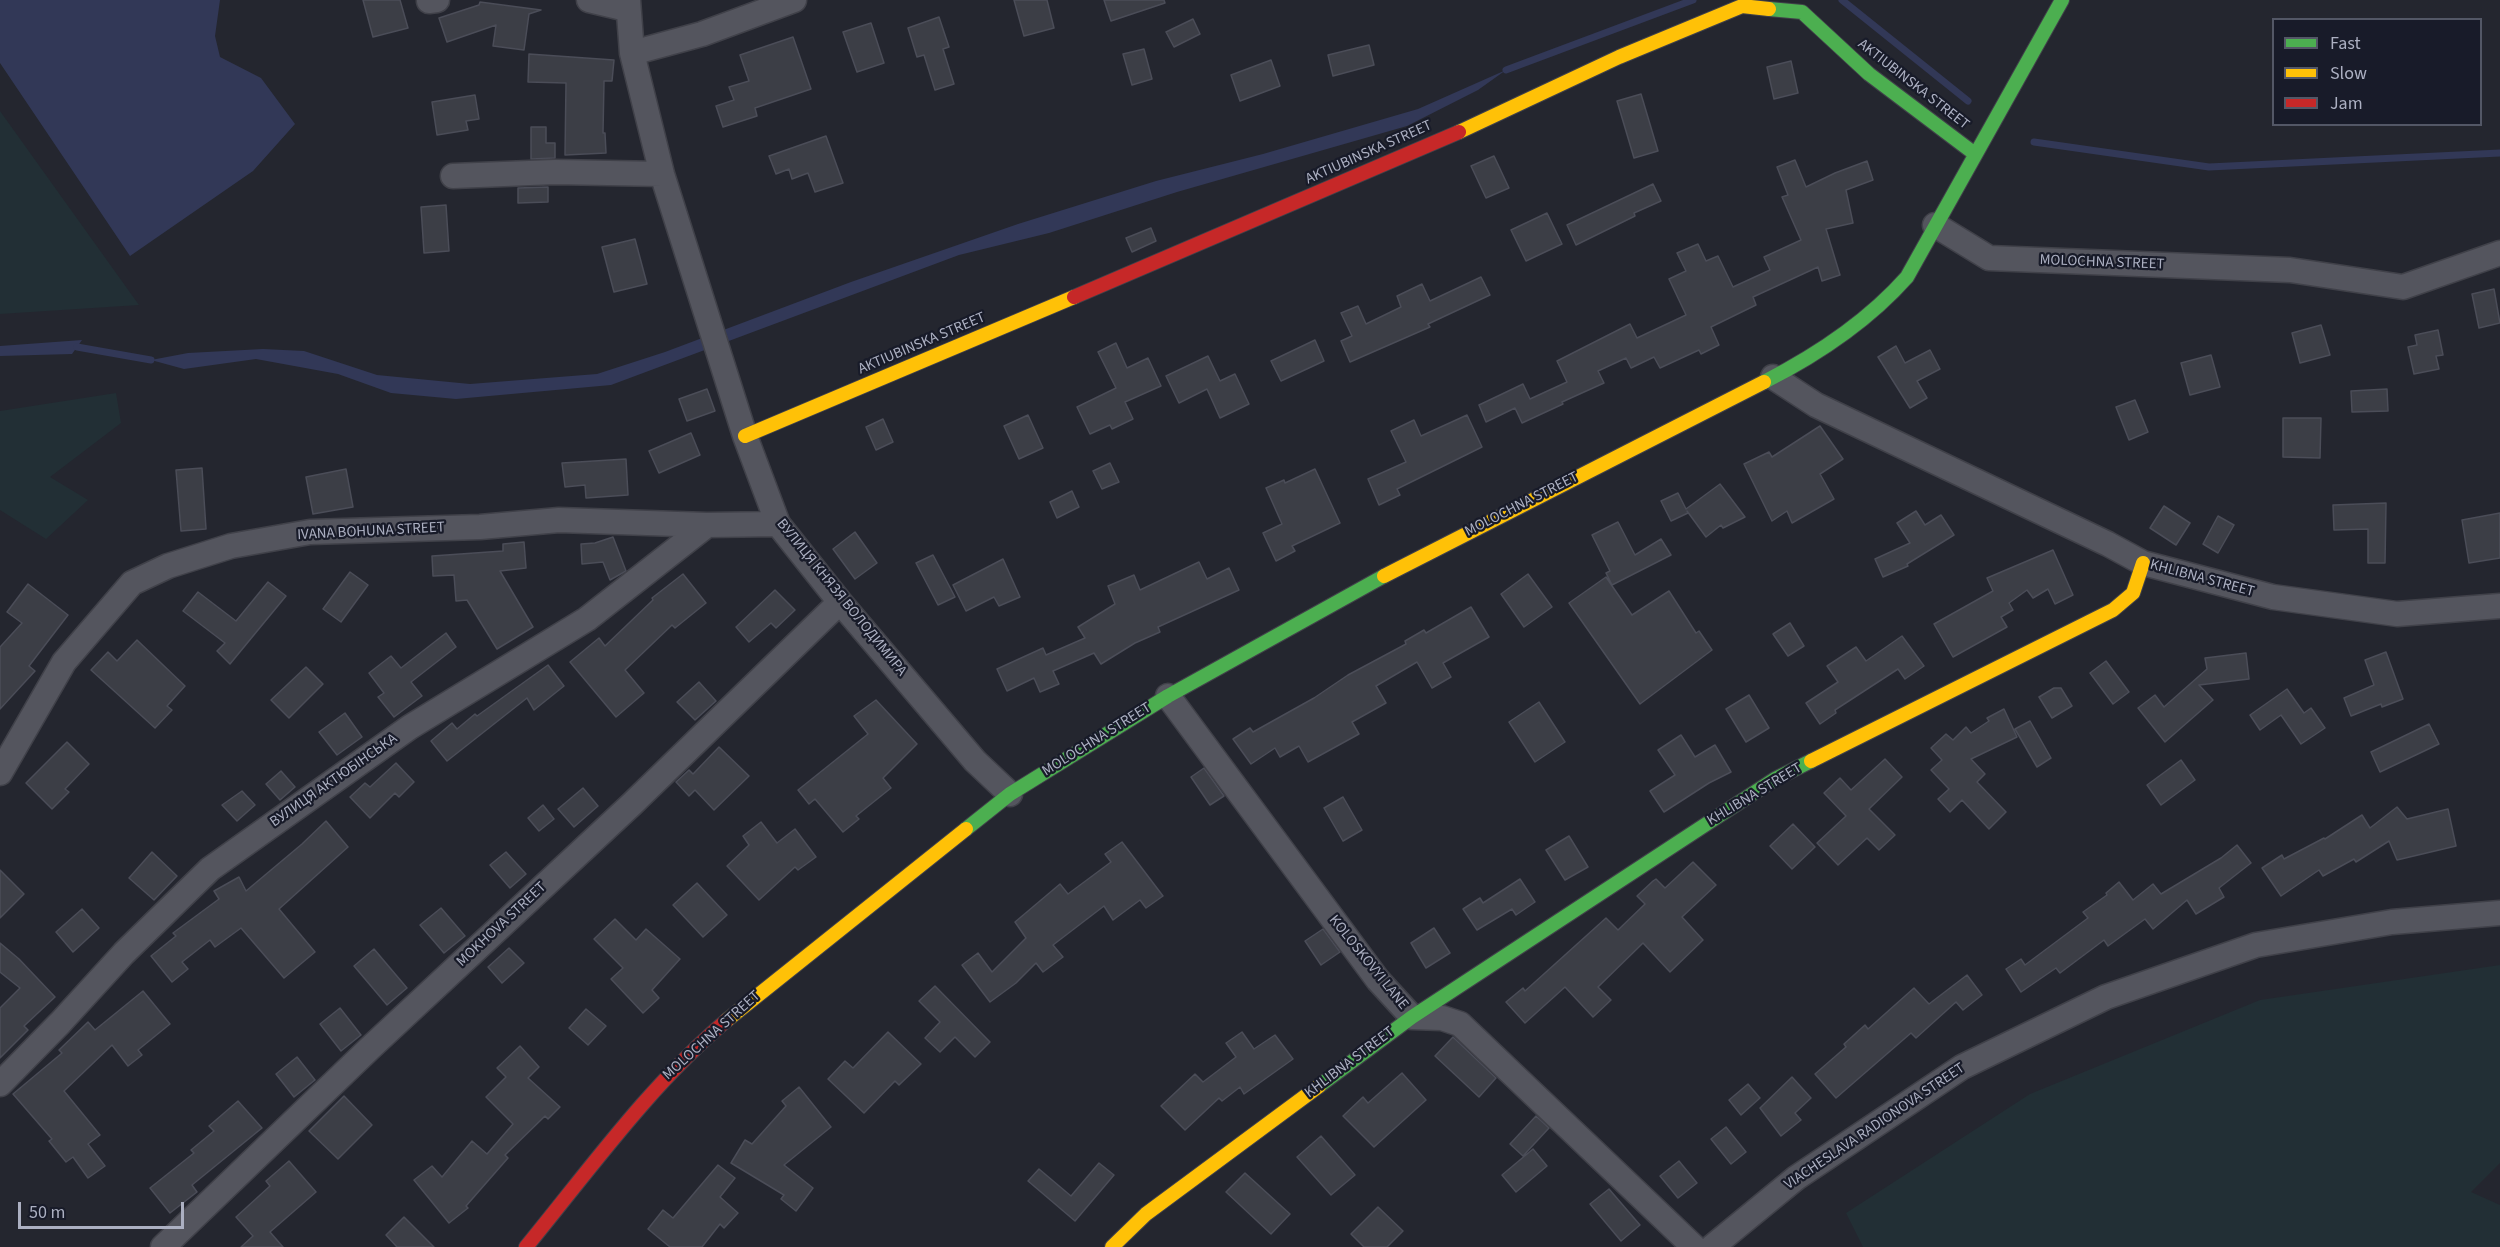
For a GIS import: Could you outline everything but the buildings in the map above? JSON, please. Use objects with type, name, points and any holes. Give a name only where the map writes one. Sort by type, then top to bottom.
[{"type":"street","points":[[453,176],[555,172],[662,174],[632,53],[627,4],[589,0]]},
{"type":"street","points":[[632,53],[702,34],[794,0]]},
{"type":"street","points":[[1935,225],[2062,0]]},
{"type":"street","name":"AKTIUBINSKA STREET","points":[[745,436],[1382,166],[1619,57],[1742,6],[1802,12],[1869,74],[1974,154]]},
{"type":"street","name":"ВУЛИЦЯ КНЯЗЯ ВОЛОДИМИРА","points":[[662,174],[745,436],[778,524],[840,602],[975,761],[1010,794]]},
{"type":"street","name":"MOLOCHNA STREET","points":[[526,1247],[652,1092],[701,1042],[764,989],[1010,794],[1168,696],[1389,573],[1773,377],[1857,325],[1884,303],[1907,277],[1935,225],[1989,258],[2290,270],[2403,287],[2500,253]]},
{"type":"street","points":[[1773,377],[1816,405],[2108,544],[2143,563]]},
{"type":"street","name":"IVANA BOHUNA STREET","points":[[0,773],[71,654],[132,583],[168,566],[231,546],[310,532],[480,527],[559,520],[707,525],[778,524]]},
{"type":"street","name":"ВУЛИЦЯ АКТЮБІНСЬКА","points":[[0,1084],[60,1023],[124,952],[210,869],[410,727],[587,619],[707,525]]},
{"type":"street","name":"KHLIBNA STREET","points":[[1112,1247],[1146,1214],[1412,1017],[1775,779],[2113,610],[2133,593],[2143,563],[2273,597],[2397,614],[2500,606]]},
{"type":"street","name":"MOKHOVA STREET","points":[[163,1247],[369,1049],[632,804],[840,602]]},
{"type":"street","name":"KOLOSKOVYI LANE","points":[[1168,696],[1378,980],[1412,1017],[1442,1018],[1460,1024],[1694,1247]]},
{"type":"street","name":"VIACHESLAVA RADIONOVA STREET","points":[[1712,1247],[1796,1178],[1962,1067],[2106,997],[2256,945],[2392,922],[2500,912]]},
{"type":"shaded area","points":[[0,111],[139,305],[0,314]]},
{"type":"shaded area","points":[[116,393],[121,423],[50,477],[88,500],[46,539],[0,510],[0,411]]},
{"type":"shaded area","points":[[2500,965],[2500,1163],[2471,1192],[2500,1205],[2500,1247],[1863,1247],[1846,1213],[2030,1094],[2260,1000]]},
{"type":"water","points":[[0,0],[220,0],[215,36],[220,57],[261,78],[295,124],[253,171],[130,256],[0,63]]},
{"type":"water","points":[[1506,70],[1478,90],[1407,126],[1177,192],[1049,233],[959,255],[611,385],[456,399],[391,393],[338,374],[256,359],[184,369],[151,360],[188,353],[263,349],[304,351],[377,375],[470,384],[597,374],[665,352],[851,282],[1018,224],[1156,181],[1263,154],[1418,109]]},
{"type":"water","points":[[82,340],[72,354],[0,356],[0,346]]},
{"type":"waterway","points":[[1506,70],[1693,0]]},
{"type":"waterway","points":[[1842,0],[1968,101]]},
{"type":"waterway","points":[[2034,142],[2209,167],[2500,153]]},
{"type":"waterway","points":[[77,347],[151,360]]},
{"type":"traffic: fast","points":[[1764,382],[1841,336],[1876,308],[1907,277],[2062,0]]},
{"type":"traffic: fast","points":[[1769,9],[1802,12],[1869,74],[1975,154]]},
{"type":"traffic: fast","points":[[966,829],[1010,794],[1168,696],[1384,576]]},
{"type":"traffic: fast","points":[[1319,1086],[1412,1017],[1775,779],[1811,761]]},
{"type":"traffic: slow","points":[[1459,132],[1619,57],[1742,6],[1769,9]]},
{"type":"traffic: slow","points":[[745,436],[1074,297]]},
{"type":"traffic: slow","points":[[1384,576],[1764,382]]},
{"type":"traffic: slow","points":[[1811,761],[2113,610],[2133,593],[2143,563]]},
{"type":"traffic: slow","points":[[727,1020],[966,829]]},
{"type":"traffic: slow","points":[[1112,1247],[1146,1214],[1319,1086]]},
{"type":"traffic: jam","points":[[1074,297],[1459,132]]},
{"type":"traffic: jam","points":[[526,1247],[646,1100],[699,1045],[727,1020]]}]
